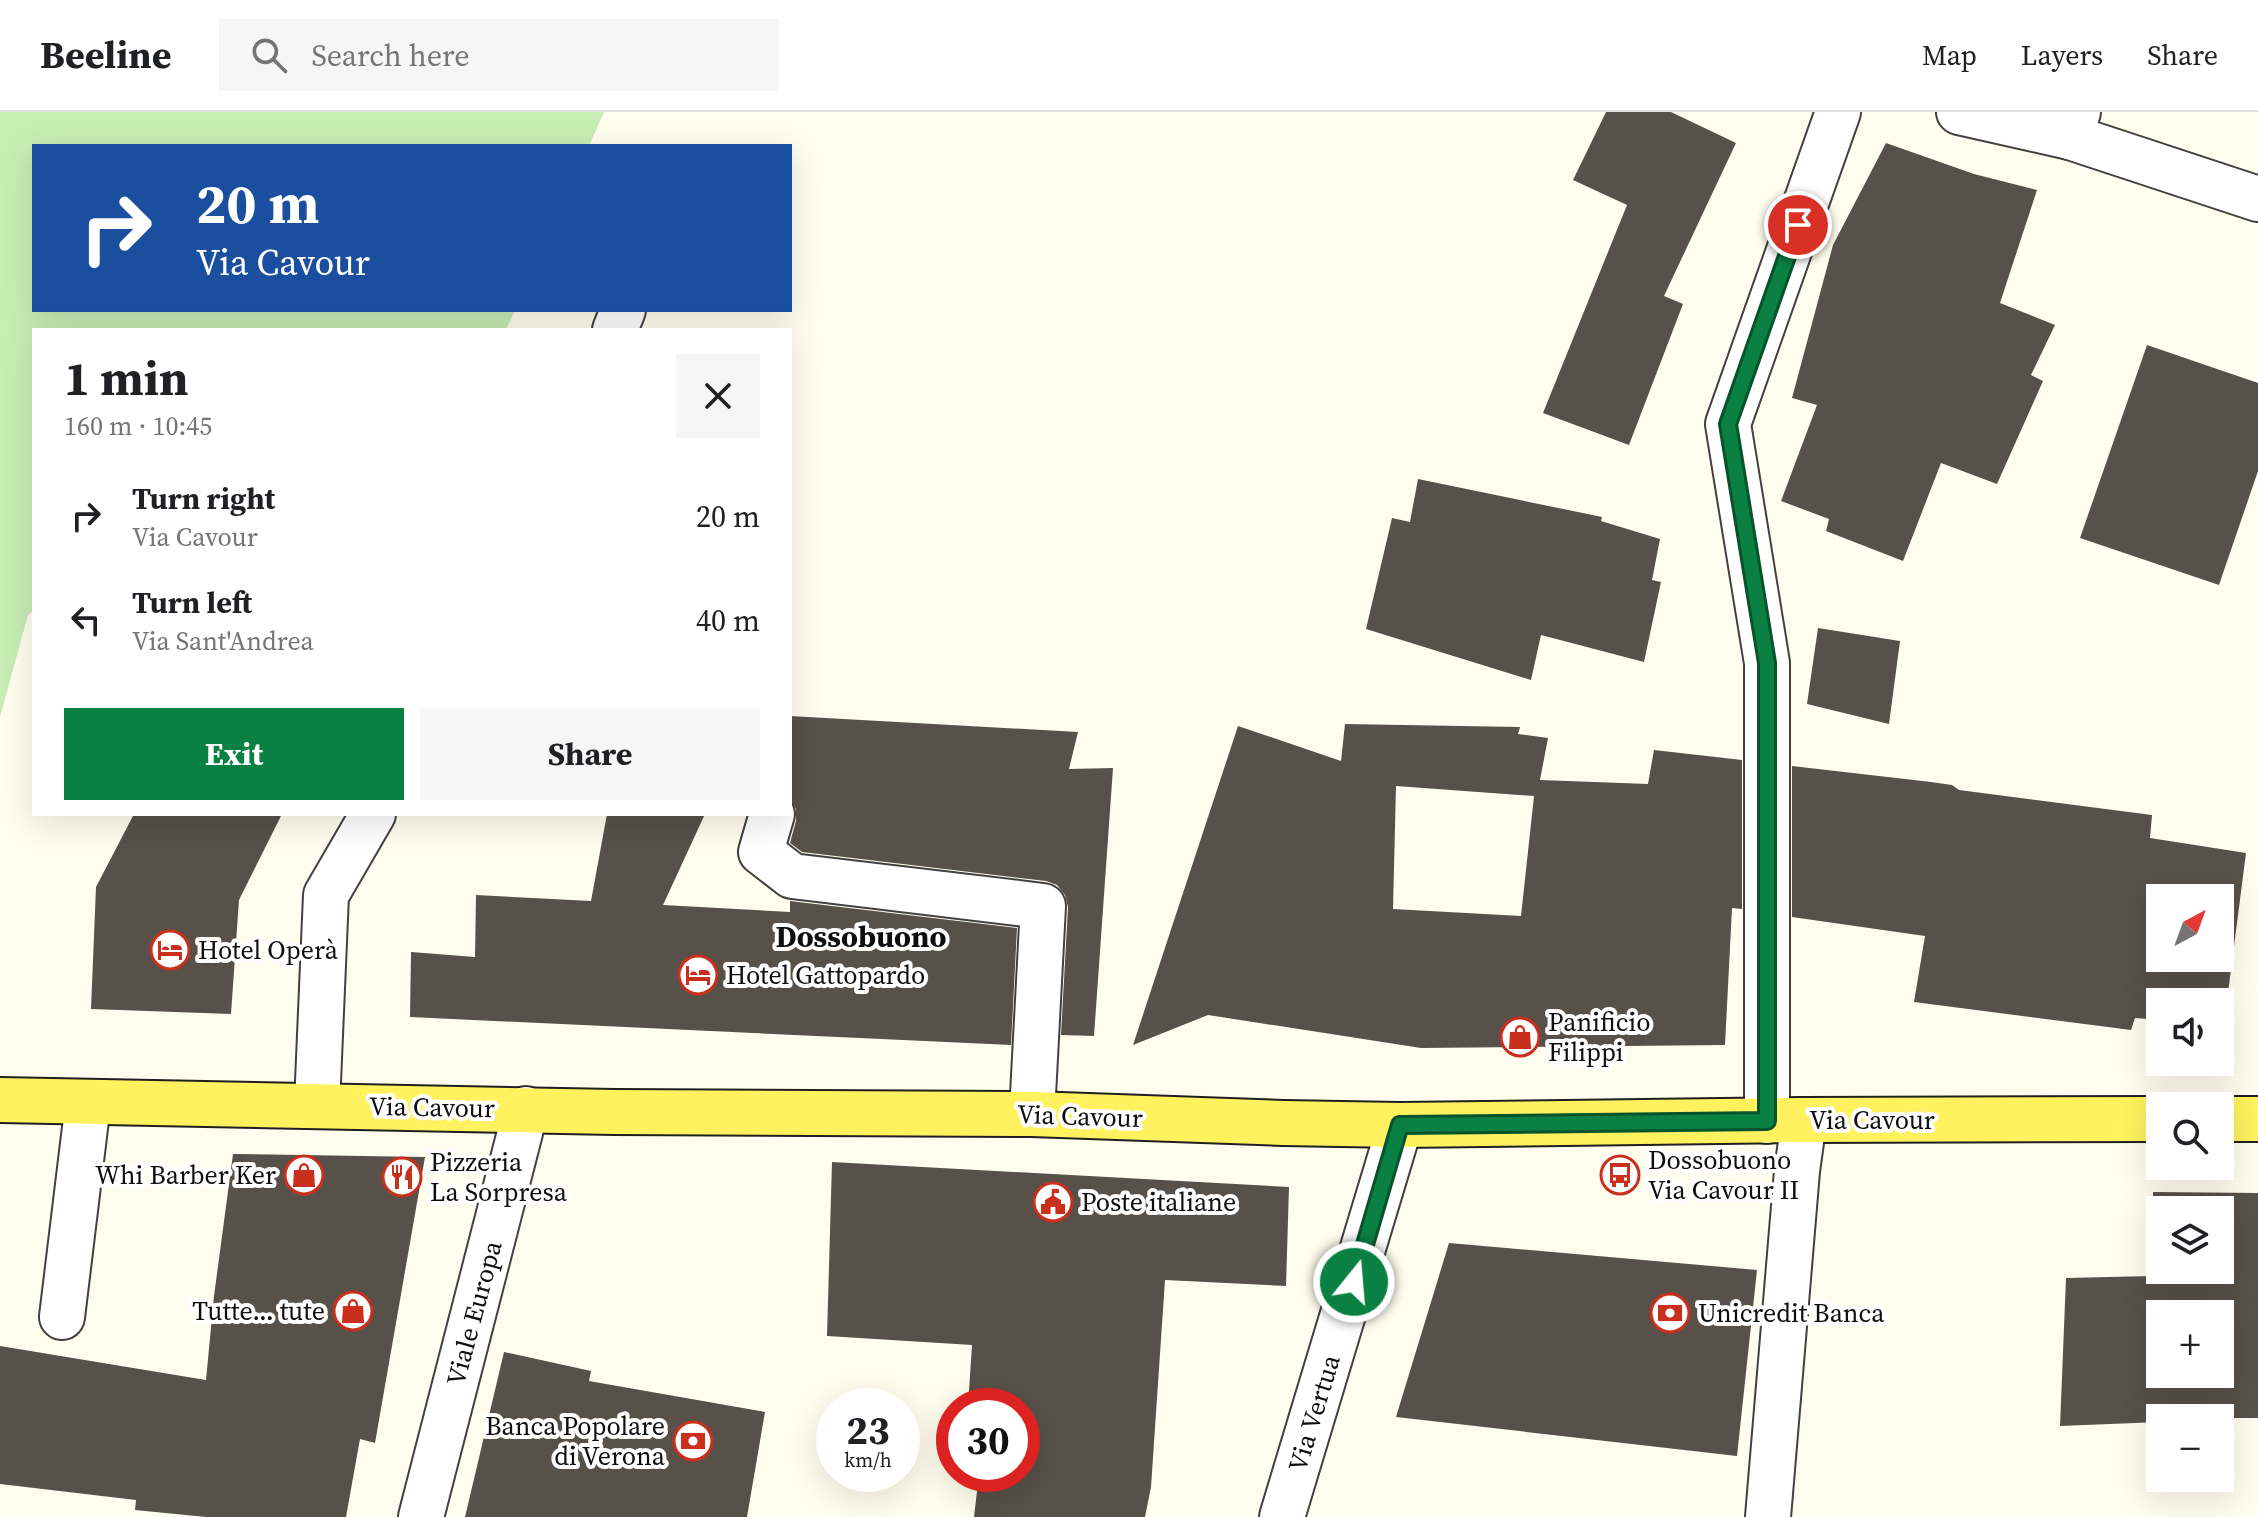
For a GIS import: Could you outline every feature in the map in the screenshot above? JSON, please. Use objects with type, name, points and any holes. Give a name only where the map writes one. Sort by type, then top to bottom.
[{"type":"main road","name":"Via Cavour","points":[[0,1100],[631,1112],[1032,1114],[1400,1125],[2146,1119]]},
{"type":"main road","points":[[2234,1119],[2258,1119]]},
{"type":"street","points":[[1768,1517],[1797,1166],[1785,1120],[1767,663],[1728,424],[1838,112]]},
{"type":"street","points":[[1959,112],[2074,125],[2258,199]]},
{"type":"street","points":[[317,1105],[326,895],[372,816]]},
{"type":"street","points":[[771,816],[761,852],[792,876],[1043,906],[1032,1114]]},
{"type":"street","points":[[62,1317],[88,1103]]},
{"type":"street","name":"Viale Europa","points":[[421,1517],[526,1109]]},
{"type":"street","name":"Via Vertua","points":[[1282,1517],[1400,1125]]},
{"type":"green space","points":[[0,112],[604,112],[590,144],[32,144],[32,312],[514,312],[507,328],[32,328],[32,612],[28,615],[0,717]]},
{"type":"building","points":[[1606,112],[1671,112],[1736,143],[1664,296],[1683,304],[1629,445],[1543,413],[1627,205],[1573,180]]},
{"type":"building","points":[[1886,143],[1974,174],[2037,190],[2000,303],[2055,325],[2031,375],[2043,381],[1997,484],[1941,463],[1903,561],[1826,531],[1829,519],[1781,501],[1817,405],[1792,398],[1833,245]]},
{"type":"building","points":[[2147,345],[2258,383],[2258,471],[2219,585],[2080,538]]},
{"type":"building","points":[[1418,479],[1602,517],[1601,521],[1660,539],[1652,580],[1661,582],[1644,662],[1541,635],[1531,680],[1366,629],[1392,518],[1410,522]]},
{"type":"building","points":[[1818,628],[1900,641],[1889,724],[1807,704]]},
{"type":"building","points":[[792,716],[1078,732],[1069,769],[1113,768],[1094,1036],[1061,1035],[1068,907],[1065,895],[1057,885],[1046,881],[802,852],[790,843],[796,809],[792,801]]},
{"type":"building","points":[[1345,724],[1520,727],[1518,734],[1548,738],[1540,780],[1648,784],[1654,750],[1742,760],[1742,909],[1732,908],[1725,1045],[1421,1048],[1208,1015],[1133,1045],[1238,726],[1341,761]],"holes":[[[1396,786],[1534,796],[1521,916],[1393,909]]]},
{"type":"building","points":[[1792,766],[1931,782],[1952,785],[1959,790],[2152,815],[2150,838],[2246,853],[2234,946],[2234,884],[2146,884],[2146,972],[2231,972],[2229,988],[2146,988],[2146,1019],[2135,1018],[2131,1030],[1914,1002],[1925,936],[1792,917]]},
{"type":"building","points":[[133,816],[281,816],[239,900],[231,1014],[91,1009],[96,887]]},
{"type":"building","points":[[607,816],[704,816],[663,905],[790,912],[790,901],[1017,928],[1011,1045],[410,1017],[411,952],[475,957],[476,895],[591,901]]},
{"type":"building","points":[[233,1154],[425,1157],[375,1443],[360,1439],[346,1517],[206,1517],[135,1510],[136,1500],[0,1484],[0,1346],[206,1380]]},
{"type":"building","points":[[832,1162],[1289,1187],[1286,1286],[1165,1280],[1151,1487],[1145,1517],[974,1517],[977,1492],[1040,1492],[1040,1388],[969,1388],[972,1345],[827,1336]]},
{"type":"building","points":[[2153,1192],[2258,1193],[2258,1418],[2234,1418],[2234,1404],[2146,1404],[2146,1423],[2060,1426],[2066,1278],[2146,1276],[2146,1284],[2234,1284],[2234,1196],[2153,1196]]},
{"type":"building","points":[[1449,1243],[1757,1270],[1737,1456],[1396,1417]]},
{"type":"building","points":[[504,1352],[591,1371],[589,1381],[765,1412],[747,1517],[465,1517]]},
{"type":"place","name":"Hotel Operà","points":[[170,950]]},
{"type":"place","name":"Hotel Gattopardo","points":[[698,975]]},
{"type":"place","name":"Panificio Filippi","points":[[1520,1037]]},
{"type":"place","name":"Whi Barber Ker","points":[[304,1175]]},
{"type":"place","name":"Dossobuono Via Cavour II","points":[[1620,1175]]},
{"type":"place","name":"Pizzeria La Sorpresa","points":[[402,1177]]},
{"type":"place","name":"Poste italiane","points":[[1053,1202]]},
{"type":"place","name":"Tutte... tute","points":[[353,1311]]},
{"type":"place","name":"Unicredit Banca","points":[[1670,1313]]},
{"type":"place","name":"Banca Popolare di Verona","points":[[693,1441]]},
{"type":"district","name":"Dossobuono","points":[[861,936]]},
{"type":"route","points":[[1354,1282],[1400,1125],[1767,1121],[1767,663],[1728,424],[1798,225]]}]
